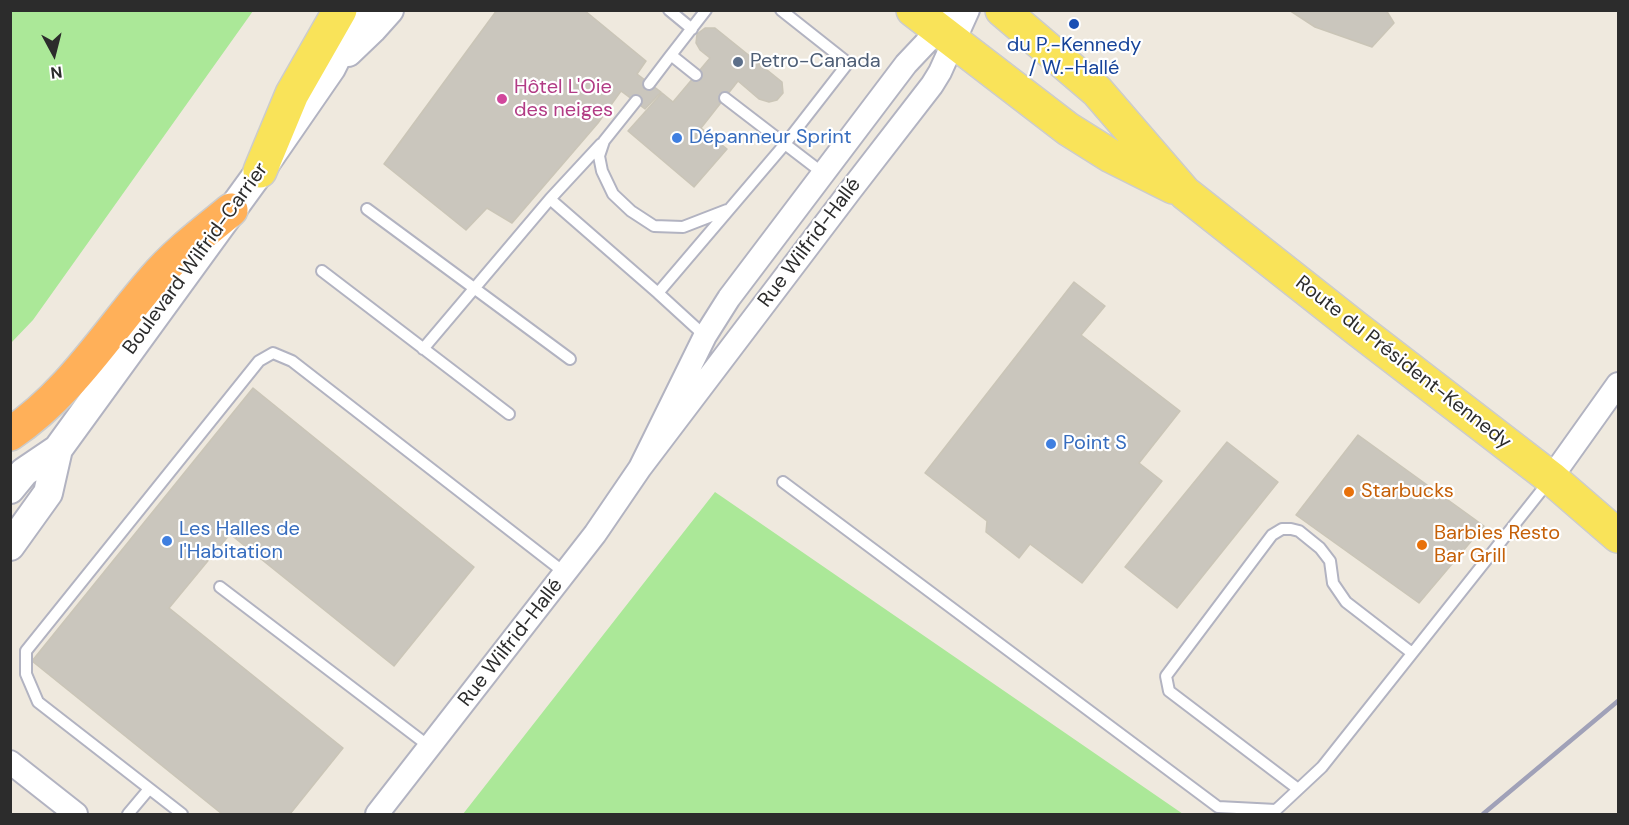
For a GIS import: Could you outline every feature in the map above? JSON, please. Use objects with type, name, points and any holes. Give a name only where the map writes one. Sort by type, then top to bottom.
[{"type":"highway","points":[[10,434],[29,421],[68,385],[153,280],[180,252],[231,210]]},
{"type":"main road","points":[[260,171],[292,94],[340,10]]},
{"type":"main road","name":"Route du Président-Kennedy","points":[[1002,10],[1097,92],[1185,193],[1551,478],[1618,536]]},
{"type":"main road","name":"Route du Président-Kennedy","points":[[940,23],[1068,129],[1111,156],[1185,193]]},
{"type":"street","name":"Boulevard Wilfrid-Carrier","points":[[10,489],[24,472],[58,449],[260,171],[331,68],[360,10]]},
{"type":"street","name":"Boulevard Wilfrid-Carrier","points":[[331,68],[372,29],[388,10]]},
{"type":"street","name":"Rue Wilfrid-Hallé","points":[[640,468],[705,336],[729,298],[906,64],[940,23],[968,10]]},
{"type":"street","name":"Rue Wilfrid-Hallé","points":[[377,814],[595,534],[640,468],[932,85],[940,72],[940,23]]},
{"type":"street","points":[[1551,478],[1618,384]]},
{"type":"street","name":"Boulevard Wilfrid-Carrier","points":[[10,546],[48,493],[58,449]]},
{"type":"street","points":[[10,762],[76,814]]},
{"type":"lane","points":[[669,10],[692,29]]},
{"type":"lane","points":[[649,84],[706,10]]},
{"type":"lane","points":[[658,293],[785,144],[848,63],[781,10]]},
{"type":"lane","points":[[671,55],[696,75]]},
{"type":"lane","points":[[725,98],[824,174]]},
{"type":"lane","points":[[423,349],[636,101]]},
{"type":"lane","points":[[604,141],[599,156],[602,171],[614,194],[631,211],[654,226],[683,227],[730,208]]},
{"type":"lane","points":[[550,199],[705,336]]},
{"type":"lane","points":[[367,209],[570,359]]},
{"type":"lane","points":[[322,271],[509,414]]},
{"type":"lane","points":[[182,814],[38,702],[26,674],[26,651],[259,361],[273,353],[292,361],[565,573]]},
{"type":"lane","points":[[783,482],[1218,807],[1276,810],[1322,766],[1551,478]]},
{"type":"lane","points":[[1298,789],[1169,691],[1166,676],[1272,535],[1282,529],[1299,531],[1320,548],[1330,561],[1333,583],[1346,602],[1412,653]]},
{"type":"lane","points":[[220,587],[430,747]]},
{"type":"lane","points":[[128,814],[149,789]]},
{"type":"green space","points":[[11,10],[253,11],[33,320],[11,343]]},
{"type":"green space","points":[[715,492],[1183,814],[463,814]]},
{"type":"building","points":[[497,10],[584,10],[646,61],[637,74],[661,92],[645,109],[621,91],[598,123],[512,223],[487,208],[466,230],[384,164]]},
{"type":"building","points":[[1289,10],[1386,10],[1394,23],[1372,47],[1315,27]]},
{"type":"building","points":[[705,28],[715,28],[782,82],[783,93],[777,100],[769,102],[759,99],[738,81],[701,128],[727,149],[694,187],[628,131],[662,93],[673,102],[710,58],[700,50],[696,43],[697,34]]},
{"type":"building","points":[[1074,282],[1105,306],[1081,335],[1180,411],[1139,463],[1162,481],[1082,583],[1030,544],[1019,558],[986,532],[987,521],[925,473]]},
{"type":"building","points":[[253,388],[474,567],[394,666],[230,534],[169,608],[343,748],[290,814],[222,814],[32,661]]},
{"type":"building","points":[[1358,435],[1484,526],[1419,603],[1296,515]]},
{"type":"building","points":[[1227,442],[1278,482],[1177,608],[1125,567]]},
{"type":"railway","points":[[1483,814],[1618,701]]},
{"type":"place","name":"du P.-Kennedy / W.-Hallé","points":[[1074,24]]},
{"type":"place","name":"Petro-Canada","points":[[738,62]]},
{"type":"place","name":"Hôtel L'Oie des neiges","points":[[502,99]]},
{"type":"place","name":"Dépanneur Sprint","points":[[677,138]]},
{"type":"place","name":"Point S","points":[[1051,444]]},
{"type":"place","name":"Starbucks","points":[[1349,492]]},
{"type":"place","name":"Les Halles de l'Habitation","points":[[167,541]]},
{"type":"place","name":"Barbies Resto Bar Grill","points":[[1422,545]]}]
